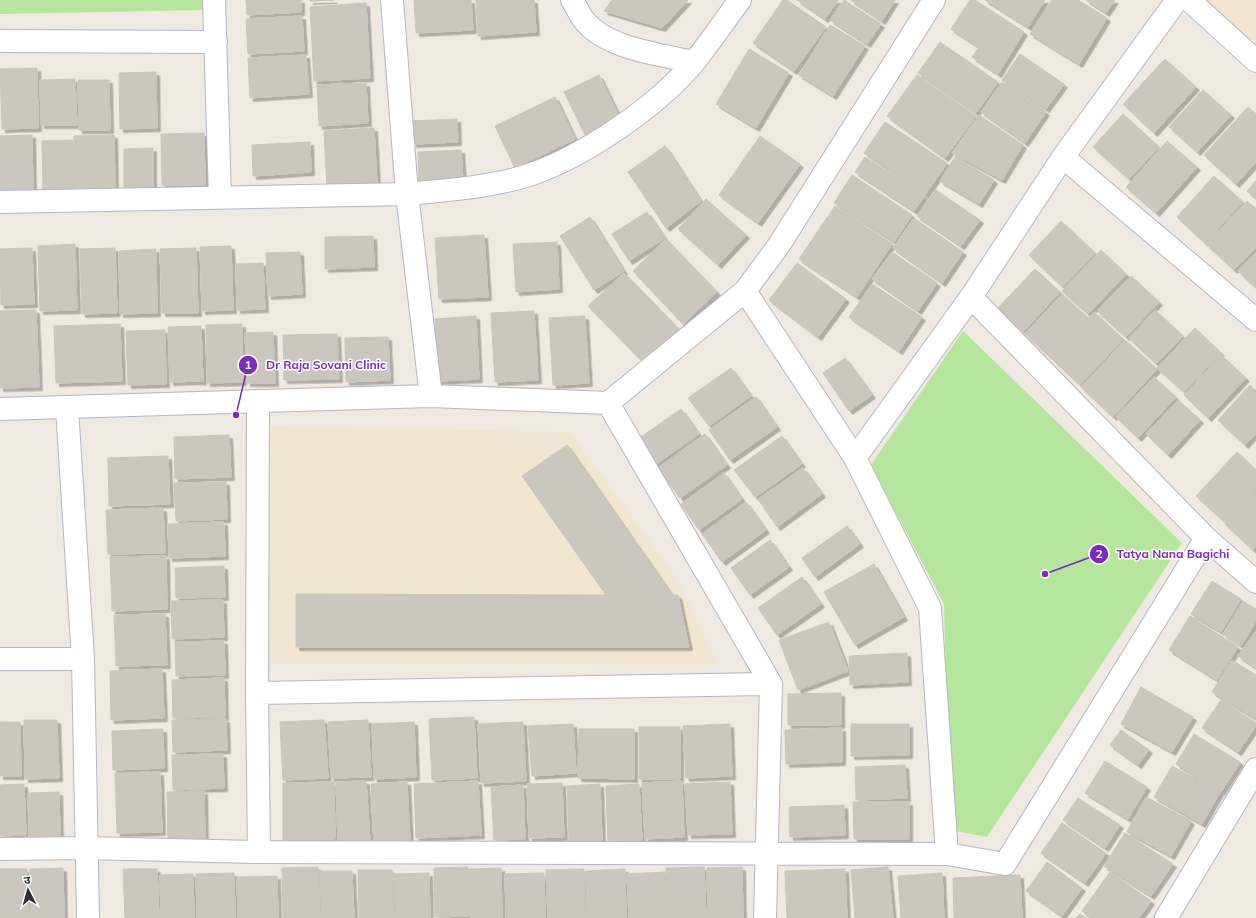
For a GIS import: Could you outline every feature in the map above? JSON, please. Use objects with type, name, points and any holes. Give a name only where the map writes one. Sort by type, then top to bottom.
[{"type":"street","points":[[214,0],[220,198]]},
{"type":"street","points":[[392,0],[407,194],[431,396]]},
{"type":"street","points":[[572,0],[583,19],[597,32],[618,44],[694,62]]},
{"type":"street","points":[[0,202],[407,194],[473,187],[532,174],[603,140],[663,94],[694,62],[740,0]]},
{"type":"street","points":[[0,409],[431,396],[608,403],[745,291],[779,245],[934,0]]},
{"type":"street","points":[[855,458],[971,297],[1063,157],[1177,0]]},
{"type":"street","points":[[1189,0],[1256,61]]},
{"type":"street","points":[[0,41],[216,42]]},
{"type":"street","points":[[1063,157],[1256,320]]},
{"type":"street","points":[[745,291],[855,458],[930,608],[947,854]]},
{"type":"street","points":[[971,297],[1206,538],[1256,582]]},
{"type":"street","points":[[258,401],[257,693],[259,852]]},
{"type":"street","points":[[608,403],[771,684],[768,853],[765,918]]},
{"type":"street","points":[[67,408],[83,659],[88,918]]},
{"type":"street","points":[[0,849],[86,848],[259,852],[947,854],[1005,864],[1206,538]]},
{"type":"street","points":[[0,659],[83,659]]},
{"type":"street","points":[[257,693],[771,684]]},
{"type":"street","points":[[1166,918],[1256,769]]},
{"type":"shaded area","points":[[1203,0],[1256,0],[1256,55]]},
{"type":"shaded area","points":[[266,426],[570,432],[675,576],[719,665],[265,663]]},
{"type":"green space","points":[[0,0],[206,0],[206,10],[0,14]]},
{"type":"green space","points":[[963,331],[1182,543],[987,837],[950,830],[944,604],[871,465]]},
{"type":"building","points":[[246,0],[301,0],[301,12],[247,15]]},
{"type":"building","points":[[310,0],[334,0],[310,1]]},
{"type":"building","points":[[414,0],[471,0],[473,30],[416,33]]},
{"type":"building","points":[[476,0],[534,0],[536,32],[478,36]]},
{"type":"building","points":[[612,0],[688,0],[662,28],[604,11]]},
{"type":"building","points":[[783,0],[787,0],[826,27],[794,71],[753,43]]},
{"type":"building","points":[[797,0],[838,0],[825,19]]},
{"type":"building","points":[[844,0],[881,24],[867,44],[830,20]]},
{"type":"building","points":[[851,0],[895,0],[882,21]]},
{"type":"building","points":[[970,0],[975,0],[1024,32],[998,74],[972,57],[979,47],[951,29]]},
{"type":"building","points":[[985,0],[1045,0],[1028,27]]},
{"type":"building","points":[[1052,0],[1078,0],[1107,18],[1079,64],[1030,34]]},
{"type":"building","points":[[1086,0],[1115,0],[1106,13]]},
{"type":"building","points":[[366,3],[370,78],[314,81],[310,7]]},
{"type":"building","points":[[302,16],[304,51],[248,54],[246,19]]},
{"type":"building","points":[[830,25],[865,46],[833,96],[799,75]]},
{"type":"building","points":[[940,42],[998,82],[976,113],[918,73]]},
{"type":"building","points":[[749,49],[789,73],[756,128],[716,104]]},
{"type":"building","points":[[1020,54],[1064,84],[1046,109],[1002,80]]},
{"type":"building","points":[[306,55],[309,94],[250,98],[248,58]]},
{"type":"building","points":[[1165,59],[1196,87],[1154,133],[1123,104]]},
{"type":"building","points":[[37,68],[38,128],[2,129],[0,69]]},
{"type":"building","points":[[156,72],[157,128],[120,129],[119,73]]},
{"type":"building","points":[[599,75],[620,118],[585,135],[564,92]]},
{"type":"building","points":[[917,75],[976,116],[945,158],[887,116]]},
{"type":"building","points":[[75,79],[77,125],[41,125],[40,80]]},
{"type":"building","points":[[78,80],[109,80],[110,130],[79,130]]},
{"type":"building","points":[[1002,82],[1046,112],[1025,143],[981,112]]},
{"type":"building","points":[[366,83],[368,123],[319,126],[317,85]]},
{"type":"building","points":[[1203,90],[1231,115],[1197,152],[1169,127]]},
{"type":"building","points":[[555,97],[575,139],[515,168],[495,126]]},
{"type":"building","points":[[1248,107],[1256,114],[1256,162],[1236,184],[1204,155]]},
{"type":"building","points":[[1123,114],[1159,147],[1129,179],[1093,147]]},
{"type":"building","points":[[979,115],[1023,145],[1002,180],[952,153]]},
{"type":"building","points":[[457,119],[458,142],[413,144],[412,121]]},
{"type":"building","points":[[885,122],[947,163],[925,195],[864,153]]},
{"type":"building","points":[[374,128],[377,184],[327,187],[324,131]]},
{"type":"building","points":[[204,133],[205,185],[162,185],[161,134]]},
{"type":"building","points":[[32,135],[33,193],[0,193],[0,136]]},
{"type":"building","points":[[114,135],[115,189],[75,190],[74,136]]},
{"type":"building","points":[[760,136],[800,164],[758,223],[719,195]]},
{"type":"building","points":[[73,140],[74,192],[43,192],[42,141]]},
{"type":"building","points":[[1167,141],[1197,167],[1156,213],[1126,187]]},
{"type":"building","points":[[310,142],[311,172],[253,176],[252,145]]},
{"type":"building","points":[[665,146],[701,201],[666,228],[628,172]]},
{"type":"building","points":[[153,148],[153,190],[124,190],[124,149]]},
{"type":"building","points":[[461,150],[463,182],[419,184],[418,152]]},
{"type":"building","points":[[865,157],[924,196],[914,211],[855,172]]},
{"type":"building","points":[[955,157],[994,180],[979,204],[940,181]]},
{"type":"building","points":[[852,175],[912,215],[894,242],[834,203]]},
{"type":"building","points":[[1214,176],[1243,202],[1205,243],[1177,217]]},
{"type":"building","points":[[1256,181],[1256,199],[1247,191]]},
{"type":"building","points":[[936,190],[980,220],[961,246],[917,216]]},
{"type":"building","points":[[706,199],[746,235],[718,265],[678,229]]},
{"type":"building","points":[[1247,201],[1256,209],[1256,247],[1234,270],[1206,244]]},
{"type":"building","points":[[835,206],[892,244],[857,297],[799,259]]},
{"type":"building","points":[[647,212],[665,238],[629,261],[612,234]]},
{"type":"building","points":[[590,217],[624,271],[594,290],[560,236]]},
{"type":"building","points":[[914,218],[963,252],[942,283],[893,248]]},
{"type":"building","points":[[1061,221],[1095,253],[1063,287],[1029,255]]},
{"type":"building","points":[[484,235],[488,297],[439,299],[435,238]]},
{"type":"building","points":[[373,236],[374,267],[325,269],[325,237]]},
{"type":"building","points":[[666,239],[717,292],[683,324],[633,271]]},
{"type":"building","points":[[557,242],[559,289],[516,292],[513,244]]},
{"type":"building","points":[[75,244],[77,310],[40,311],[38,246]]},
{"type":"building","points":[[231,246],[233,310],[202,311],[200,247]]},
{"type":"building","points":[[32,248],[34,304],[1,305],[0,249]]},
{"type":"building","points":[[115,248],[117,313],[82,314],[80,249]]},
{"type":"building","points":[[196,248],[198,313],[162,313],[160,249]]},
{"type":"building","points":[[156,249],[157,313],[120,314],[119,251]]},
{"type":"building","points":[[1101,250],[1126,274],[1088,314],[1062,291]]},
{"type":"building","points":[[300,252],[302,294],[268,296],[266,253]]},
{"type":"building","points":[[892,252],[937,283],[918,311],[872,279]]},
{"type":"building","points":[[1256,252],[1256,288],[1238,271]]},
{"type":"building","points":[[263,263],[265,309],[237,310],[236,264]]},
{"type":"building","points":[[797,263],[846,299],[818,337],[769,300]]},
{"type":"building","points":[[1035,269],[1060,292],[1023,332],[998,308]]},
{"type":"building","points":[[624,273],[680,330],[645,364],[588,306]]},
{"type":"building","points":[[1131,276],[1159,302],[1126,337],[1097,311]]},
{"type":"building","points":[[872,284],[922,317],[899,351],[849,317]]},
{"type":"building","points":[[1062,294],[1089,319],[1051,358],[1025,334]]},
{"type":"building","points":[[36,310],[39,387],[0,388],[0,311]]},
{"type":"building","points":[[1155,310],[1183,336],[1156,364],[1129,338]]},
{"type":"building","points":[[534,311],[538,380],[495,382],[491,313]]},
{"type":"building","points":[[1094,312],[1123,339],[1080,385],[1051,358]]},
{"type":"building","points":[[476,316],[479,379],[438,381],[435,319]]},
{"type":"building","points":[[585,316],[589,383],[553,385],[549,318]]},
{"type":"building","points":[[120,324],[122,381],[56,383],[54,326]]},
{"type":"building","points":[[242,324],[243,382],[207,383],[206,325]]},
{"type":"building","points":[[201,326],[203,381],[170,382],[168,327]]},
{"type":"building","points":[[1195,328],[1221,353],[1184,392],[1157,368]]},
{"type":"building","points":[[165,330],[166,384],[128,385],[126,331]]},
{"type":"building","points":[[273,332],[275,383],[247,383],[245,333]]},
{"type":"building","points":[[337,334],[339,379],[284,380],[283,335]]},
{"type":"building","points":[[388,337],[390,380],[346,382],[345,338]]},
{"type":"building","points":[[1125,340],[1157,369],[1113,417],[1081,387]]},
{"type":"building","points":[[1221,355],[1246,378],[1208,418],[1184,395]]},
{"type":"building","points":[[845,358],[872,395],[849,411],[823,373]]},
{"type":"building","points":[[731,368],[751,396],[709,426],[688,398]]},
{"type":"building","points":[[1154,377],[1176,397],[1138,438],[1116,417]]},
{"type":"building","points":[[1250,385],[1256,391],[1256,433],[1245,445],[1218,420]]},
{"type":"building","points":[[756,397],[777,427],[730,460],[709,430]]},
{"type":"building","points":[[1178,400],[1200,420],[1168,455],[1146,434]]},
{"type":"building","points":[[681,409],[699,434],[656,464],[638,439]]},
{"type":"building","points":[[705,434],[727,465],[680,498],[658,468]]},
{"type":"building","points":[[229,435],[231,477],[175,479],[174,437]]},
{"type":"building","points":[[782,436],[802,464],[755,497],[734,470]]},
{"type":"building","points":[[567,445],[672,595],[678,595],[689,647],[296,647],[296,594],[606,595],[522,476]]},
{"type":"building","points":[[1237,452],[1256,470],[1256,489],[1225,522],[1196,496]]},
{"type":"building","points":[[168,456],[170,504],[109,506],[108,458]]},
{"type":"building","points":[[803,468],[822,494],[777,527],[758,499]]},
{"type":"building","points":[[724,473],[742,499],[699,530],[681,504]]},
{"type":"building","points":[[226,482],[227,519],[176,521],[174,483]]},
{"type":"building","points":[[1256,491],[1256,547],[1253,550],[1225,524]]},
{"type":"building","points":[[746,502],[766,530],[722,562],[702,534]]},
{"type":"building","points":[[163,508],[165,553],[108,554],[106,510]]},
{"type":"building","points":[[224,522],[225,556],[169,558],[168,524]]},
{"type":"building","points":[[847,526],[860,544],[815,577],[802,558]]},
{"type":"building","points":[[770,540],[789,567],[750,595],[731,568]]},
{"type":"building","points":[[166,556],[167,609],[112,611],[110,557]]},
{"type":"building","points":[[874,564],[904,617],[855,645],[824,592]]},
{"type":"building","points":[[224,566],[225,597],[176,598],[175,568]]},
{"type":"building","points":[[802,577],[821,604],[777,635],[758,608]]},
{"type":"building","points":[[1212,581],[1241,599],[1221,632],[1191,614]]},
{"type":"building","points":[[223,600],[224,637],[172,639],[171,601]]},
{"type":"building","points":[[1243,601],[1256,609],[1256,621],[1241,646],[1223,634]]},
{"type":"building","points":[[165,614],[167,665],[116,666],[114,615]]},
{"type":"building","points":[[1190,616],[1238,647],[1217,680],[1169,650]]},
{"type":"building","points":[[829,622],[848,671],[798,690],[779,640]]},
{"type":"building","points":[[1256,631],[1256,668],[1238,656]]},
{"type":"building","points":[[224,641],[225,675],[176,676],[175,642]]},
{"type":"building","points":[[907,653],[908,682],[850,685],[849,656]]},
{"type":"building","points":[[1232,660],[1256,675],[1256,719],[1212,692]]},
{"type":"building","points":[[162,669],[164,718],[111,720],[110,671]]},
{"type":"building","points":[[224,678],[225,717],[173,718],[172,680]]},
{"type":"building","points":[[1141,687],[1193,717],[1172,752],[1121,724]]},
{"type":"building","points":[[841,693],[841,725],[788,725],[788,694]]},
{"type":"building","points":[[1221,700],[1256,723],[1256,726],[1238,752],[1202,728]]},
{"type":"building","points":[[474,717],[477,778],[432,780],[429,719]]},
{"type":"building","points":[[226,719],[227,750],[173,752],[172,720]]},
{"type":"building","points":[[24,720],[57,720],[59,778],[25,779]]},
{"type":"building","points":[[324,720],[328,778],[283,780],[280,722]]},
{"type":"building","points":[[368,720],[371,777],[331,778],[328,722]]},
{"type":"building","points":[[0,722],[20,722],[21,776],[0,776]]},
{"type":"building","points":[[414,722],[416,777],[374,779],[372,724]]},
{"type":"building","points":[[523,722],[526,781],[481,783],[478,724]]},
{"type":"building","points":[[573,724],[576,773],[532,776],[528,726]]},
{"type":"building","points":[[730,724],[732,776],[686,778],[683,726]]},
{"type":"building","points":[[851,724],[909,724],[909,755],[851,756]]},
{"type":"building","points":[[639,727],[680,727],[680,779],[639,779]]},
{"type":"building","points":[[842,728],[842,762],[786,764],[785,730]]},
{"type":"building","points":[[163,729],[164,768],[113,770],[112,731]]},
{"type":"building","points":[[579,729],[634,729],[634,779],[578,778]]},
{"type":"building","points":[[1121,730],[1149,750],[1138,765],[1110,745]]},
{"type":"building","points":[[1194,734],[1240,762],[1221,792],[1176,764]]},
{"type":"building","points":[[223,754],[224,788],[173,790],[172,755]]},
{"type":"building","points":[[1105,761],[1147,787],[1128,819],[1085,793]]},
{"type":"building","points":[[905,765],[907,798],[856,800],[855,767]]},
{"type":"building","points":[[1172,766],[1220,792],[1202,824],[1154,797]]},
{"type":"building","points":[[160,772],[162,832],[117,833],[115,773]]},
{"type":"building","points":[[366,781],[370,841],[338,843],[336,782]]},
{"type":"building","points":[[478,781],[481,835],[416,838],[414,784]]},
{"type":"building","points":[[682,781],[684,837],[645,839],[642,783]]},
{"type":"building","points":[[334,782],[335,839],[283,840],[283,783]]},
{"type":"building","points":[[407,782],[410,842],[374,844],[371,784]]},
{"type":"building","points":[[730,782],[732,834],[688,835],[685,784]]},
{"type":"building","points":[[562,783],[564,837],[529,838],[527,784]]},
{"type":"building","points":[[24,784],[26,835],[0,836],[0,785]]},
{"type":"building","points":[[600,784],[602,840],[569,842],[567,786]]},
{"type":"building","points":[[639,784],[642,840],[608,842],[606,786]]},
{"type":"building","points":[[523,785],[525,839],[494,840],[491,787]]},
{"type":"building","points":[[204,791],[205,839],[168,840],[167,792]]},
{"type":"building","points":[[59,792],[60,836],[29,838],[28,793]]},
{"type":"building","points":[[1146,797],[1191,821],[1171,856],[1127,832]]},
{"type":"building","points":[[1078,798],[1120,825],[1105,848],[1063,820]]},
{"type":"building","points":[[853,802],[909,802],[909,839],[854,839]]},
{"type":"building","points":[[844,805],[845,835],[790,837],[789,807]]},
{"type":"building","points":[[1062,823],[1106,853],[1085,883],[1041,853]]},
{"type":"building","points":[[1125,833],[1173,864],[1151,896],[1104,866]]},
{"type":"building","points":[[1047,862],[1082,888],[1062,916],[1026,891]]},
{"type":"building","points":[[318,867],[320,918],[283,918],[282,868]]},
{"type":"building","points":[[468,867],[469,916],[435,917],[434,868]]},
{"type":"building","points":[[704,867],[706,918],[668,918],[666,868]]},
{"type":"building","points":[[742,867],[743,918],[708,918],[707,868]]},
{"type":"building","points":[[888,867],[893,918],[855,918],[851,870]]},
{"type":"building","points":[[63,868],[64,918],[31,918],[30,869]]},
{"type":"building","points":[[501,868],[502,918],[471,918],[469,869]]},
{"type":"building","points":[[0,869],[27,869],[29,918],[0,918]]},
{"type":"building","points":[[123,869],[157,869],[159,918],[125,918]]},
{"type":"building","points":[[584,869],[585,918],[548,918],[546,870]]},
{"type":"building","points":[[625,869],[626,918],[587,918],[586,871]]},
{"type":"building","points":[[845,869],[847,918],[787,918],[785,871]]},
{"type":"building","points":[[358,870],[392,870],[394,918],[359,918]]},
{"type":"building","points":[[320,871],[352,871],[354,918],[322,918]]},
{"type":"building","points":[[665,872],[667,918],[629,918],[627,874]]},
{"type":"building","points":[[1110,872],[1151,901],[1139,918],[1091,918],[1082,911]]},
{"type":"building","points":[[234,873],[235,918],[197,918],[196,874]]},
{"type":"building","points":[[429,873],[430,918],[396,918],[394,874]]},
{"type":"building","points":[[544,873],[545,918],[506,918],[505,874]]},
{"type":"building","points":[[942,873],[944,918],[901,918],[898,876]]},
{"type":"building","points":[[193,874],[194,918],[161,918],[160,875]]},
{"type":"building","points":[[1020,875],[1022,918],[954,918],[953,878]]},
{"type":"building","points":[[277,876],[278,918],[238,918],[237,877]]},
{"type":"building","points":[[1080,914],[1086,918],[1076,918]]},
{"type":"place","name":"Dr Raja Sovani Clinic","points":[[236,415]]},
{"type":"place","name":"Tatya Nana Bagichi","points":[[1045,574]]}]
